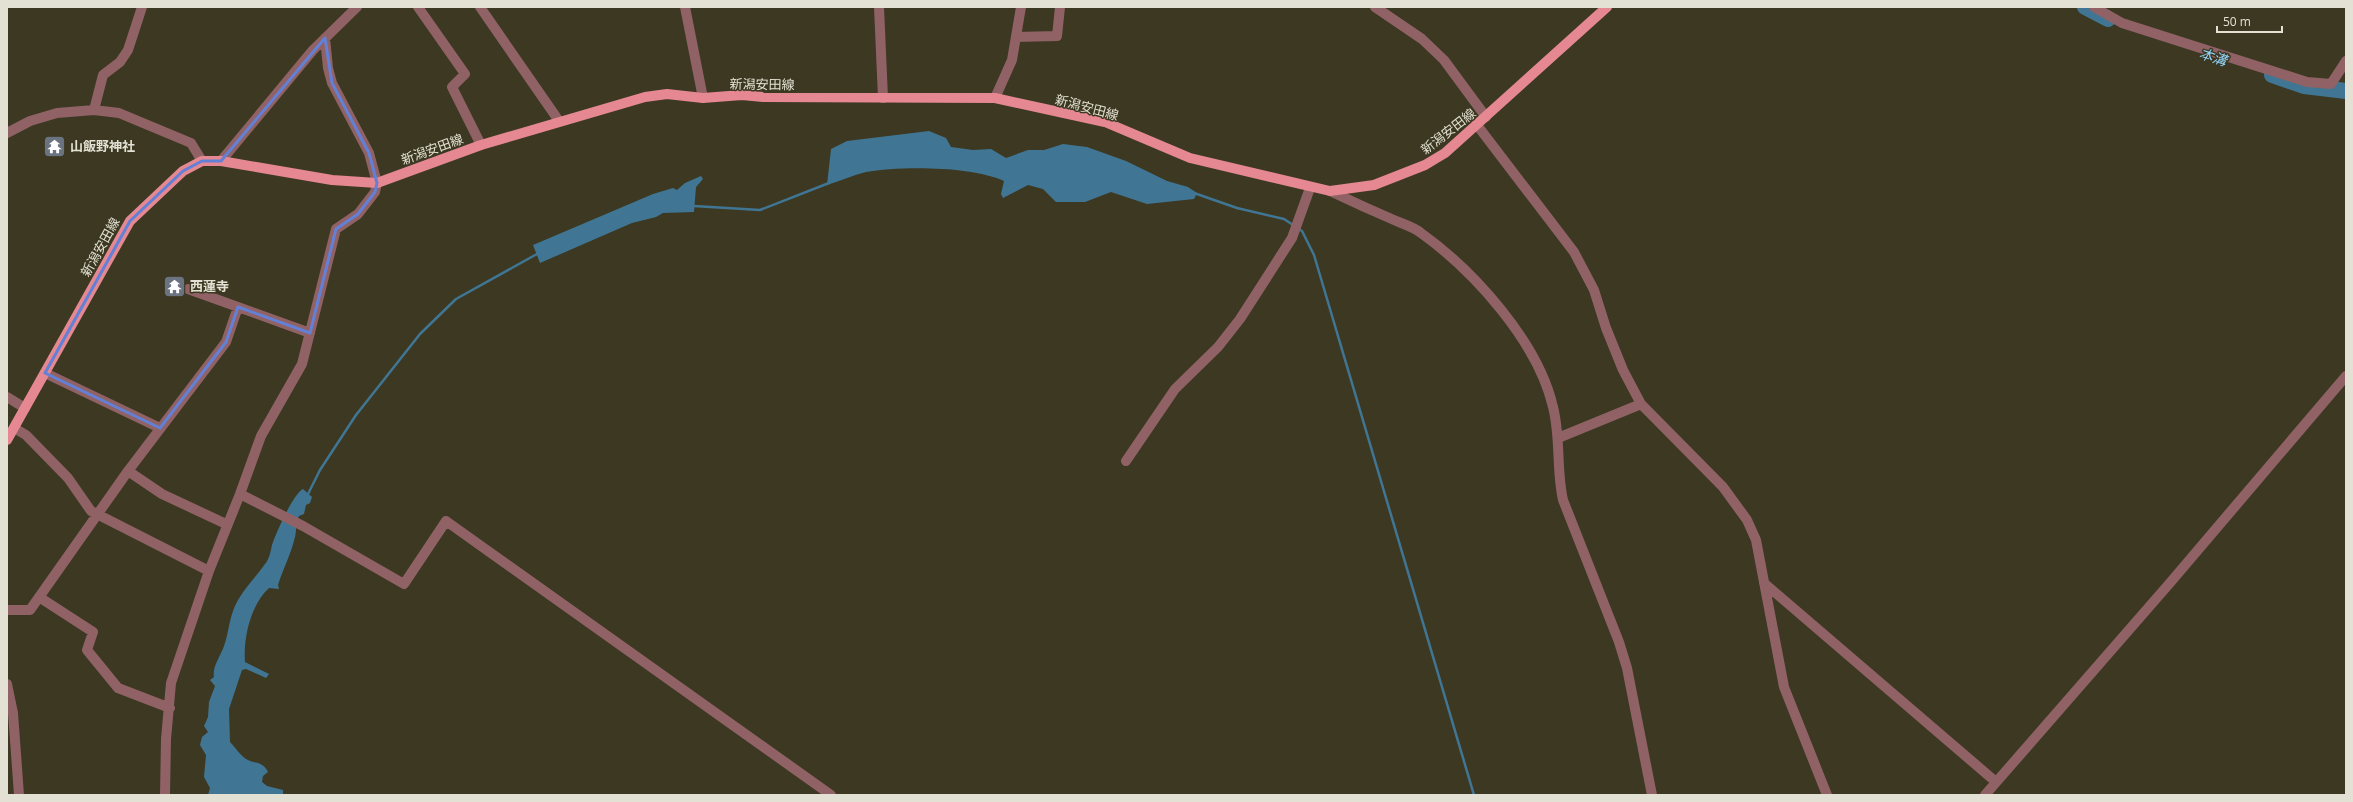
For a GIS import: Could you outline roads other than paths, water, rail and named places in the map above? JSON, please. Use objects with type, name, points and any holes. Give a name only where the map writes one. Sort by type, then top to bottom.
[{"type":"main road","name":"新潟安田線","points":[[7,440],[130,221],[183,171],[202,161],[222,161],[332,180],[377,183],[481,145],[645,97],[667,94],[703,98],[742,95],[763,97],[995,98],[1105,122],[1190,158],[1310,188],[1330,191],[1374,185],[1425,165],[1445,153],[1607,7]]},
{"type":"street","points":[[94,110],[103,75],[120,62],[128,50],[142,7]]},
{"type":"street","points":[[222,161],[313,50],[358,7]]},
{"type":"street","points":[[418,7],[465,74],[452,87],[481,145]]},
{"type":"street","points":[[480,7],[559,121]]},
{"type":"street","points":[[685,7],[703,98]]},
{"type":"street","points":[[879,7],[883,98]]},
{"type":"street","points":[[995,98],[1012,60],[1021,7]]},
{"type":"street","points":[[1016,37],[1057,36],[1060,7]]},
{"type":"street","points":[[1375,7],[1422,39],[1444,60],[1486,117]]},
{"type":"street","points":[[2094,7],[2122,23],[2307,82],[2331,84],[2346,61]]},
{"type":"street","points":[[165,795],[166,739],[170,708],[171,683],[208,571],[226,524],[240,494],[261,436],[302,364],[336,229],[358,214],[375,192],[377,183],[368,153],[332,83],[328,68],[325,38]]},
{"type":"street","points":[[7,133],[30,121],[58,113],[94,110],[120,113],[191,143],[202,161]]},
{"type":"street","points":[[1477,125],[1574,252],[1594,290],[1606,328],[1623,370],[1641,404],[1723,487],[1747,520],[1756,540],[1784,686],[1827,795]]},
{"type":"street","points":[[1126,461],[1175,389],[1218,347],[1240,318],[1292,238],[1310,188]]},
{"type":"street","points":[[1330,191],[1420,232],[1459,265],[1509,318],[1544,380],[1554,407],[1558,438],[1560,485],[1563,500],[1623,655],[1652,795]]},
{"type":"street","points":[[188,289],[310,333]]},
{"type":"street","points":[[7,610],[30,610],[128,471],[226,342],[238,307]]},
{"type":"street","points":[[45,373],[160,428]]},
{"type":"street","points":[[1985,795],[2169,584],[2346,376]]},
{"type":"street","points":[[7,397],[24,408]]},
{"type":"street","points":[[1558,438],[1641,404]]},
{"type":"street","points":[[14,428],[26,435],[68,478],[91,511],[208,571]]},
{"type":"street","points":[[128,471],[162,494],[226,524]]},
{"type":"street","points":[[240,494],[303,526],[404,584],[446,521],[831,795]]},
{"type":"street","points":[[1764,583],[1996,782]]},
{"type":"street","points":[[39,597],[93,632],[86,650],[118,688],[170,708]]},
{"type":"street","points":[[7,684],[13,713],[19,795]]},
{"type":"water","points":[[929,131],[946,138],[951,147],[973,150],[991,149],[1006,158],[1028,150],[1044,150],[1063,144],[1087,147],[1126,161],[1167,181],[1188,187],[1197,193],[1194,199],[1147,204],[1111,192],[1085,202],[1056,202],[1043,189],[1028,185],[1003,198],[1001,194],[1004,181],[990,176],[974,172],[916,168],[866,172],[827,185],[831,149],[847,141]]},
{"type":"water","points":[[701,176],[703,179],[696,187],[694,212],[663,213],[656,217],[632,223],[540,263],[533,245],[653,194],[673,188],[677,190],[685,183]]},
{"type":"water","points":[[303,489],[312,497],[310,503],[306,505],[304,514],[299,516],[296,534],[278,585],[279,589],[269,588],[257,603],[247,632],[245,643],[245,662],[269,674],[266,678],[246,669],[242,670],[229,709],[230,742],[246,759],[261,764],[266,768],[268,772],[263,776],[262,782],[267,786],[283,790],[283,795],[208,795],[210,788],[204,777],[206,755],[200,745],[202,737],[208,732],[204,726],[208,717],[209,702],[215,686],[210,680],[214,677],[215,666],[224,646],[236,604],[243,592],[266,562],[285,514],[294,498]]},
{"type":"waterway","name":"本溝","points":[[2085,7],[2108,19]]},
{"type":"waterway","name":"本溝","points":[[2272,75],[2304,86],[2346,91]]},
{"type":"waterway","points":[[694,206],[760,210],[829,183]]},
{"type":"waterway","points":[[1194,193],[1237,208],[1284,219],[1293,225]]},
{"type":"waterway","points":[[1297,228],[1302,231],[1314,255],[1474,795]]},
{"type":"waterway","points":[[307,496],[320,470],[356,415],[420,334],[456,299],[537,254]]},
{"type":"place","name":"山飯野神社","points":[[54,146]]},
{"type":"place","name":"西蓮寺","points":[[174,286]]}]
